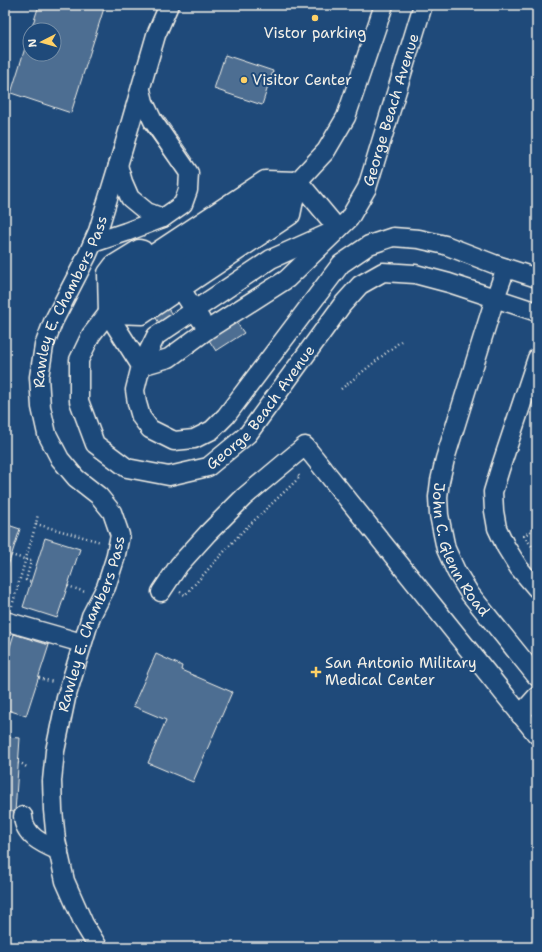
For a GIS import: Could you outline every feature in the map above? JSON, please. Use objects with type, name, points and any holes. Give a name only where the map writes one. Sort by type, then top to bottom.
[{"type":"street","name":"Rawley E. Chambers Pass","points":[[98,947],[84,924],[71,897],[66,882],[56,840],[52,780],[55,751],[66,698],[91,616],[106,587],[120,535],[112,512],[108,506],[99,496],[76,478],[60,459],[47,434],[41,407],[39,377],[44,346],[53,322],[76,280],[98,231],[141,90],[156,35],[169,5]]},
{"type":"street","points":[[108,314],[142,315],[168,270],[273,189],[298,181],[326,151],[346,117],[384,5]]},
{"type":"street","name":"George Beach Avenue","points":[[338,229],[349,219],[367,188],[423,5]]},
{"type":"street","points":[[93,243],[163,218],[183,204],[188,190],[189,173],[153,121],[144,102],[141,90]]},
{"type":"street","points":[[118,165],[130,198],[146,212],[163,218]]},
{"type":"street","points":[[298,181],[338,229]]},
{"type":"street","points":[[168,270],[291,215],[298,181]]},
{"type":"street","points":[[141,366],[169,358],[186,346],[201,320],[248,304],[287,279],[338,229]]},
{"type":"street","points":[[141,366],[159,350],[201,320],[338,229]]},
{"type":"street","name":"George Beach Avenue","points":[[141,366],[135,390],[140,416],[150,429],[174,441],[194,439],[212,430],[226,416],[340,264],[369,245],[393,237],[419,239],[445,245],[537,278]]},
{"type":"street","points":[[141,366],[108,314],[107,274],[113,265],[138,249],[168,270],[201,320]]},
{"type":"street","name":"John C. Glenn Road","points":[[506,268],[495,298],[444,459],[438,497],[439,515],[446,549],[456,572],[470,594],[537,677]]},
{"type":"street","name":"George Beach Avenue","points":[[168,270],[126,290],[91,335],[79,360],[79,401],[96,444],[126,468],[169,476],[208,467],[248,434],[342,305],[360,285],[383,272],[415,274],[449,283],[537,312]]},
{"type":"street","points":[[186,346],[207,345],[242,322],[248,304]]},
{"type":"street","points":[[537,358],[500,469],[494,492],[494,511],[497,528],[506,547],[519,568],[537,589]]},
{"type":"street","points":[[161,592],[179,566],[213,528],[244,497],[305,446],[537,735]]},
{"type":"street","points":[[6,621],[82,643]]},
{"type":"street","points":[[520,715],[537,696]]},
{"type":"street","points":[[23,816],[23,822],[29,833],[40,843],[58,851]]},
{"type":"path","points":[[341,389],[400,341]]},
{"type":"path","points":[[179,592],[185,595],[241,533],[300,477],[293,469]]},
{"type":"path","points":[[6,621],[26,559],[38,514]]},
{"type":"path","points":[[36,524],[107,543]]},
{"type":"path","points":[[537,526],[524,536],[537,553]]},
{"type":"path","points":[[11,555],[31,561],[26,580],[31,582]]},
{"type":"path","points":[[68,586],[91,594]]},
{"type":"path","points":[[39,678],[54,682]]},
{"type":"path","points":[[18,763],[28,768]]},
{"type":"building","points":[[39,5],[105,5],[71,113],[11,93],[22,58],[22,62],[62,62],[62,22],[34,22]]},
{"type":"building","name":"Visitor Center","points":[[225,55],[273,71],[262,105],[214,89]]},
{"type":"building","points":[[162,114],[193,159],[176,171],[144,127]]},
{"type":"building","points":[[166,306],[174,317],[161,326],[154,315]]},
{"type":"building","points":[[234,319],[244,333],[216,351],[207,337]]},
{"type":"building","points":[[5,524],[20,529],[5,575]]},
{"type":"building","points":[[45,538],[80,549],[57,618],[23,607]]},
{"type":"building","points":[[14,634],[49,645],[26,716],[5,709],[5,663]]},
{"type":"building","points":[[156,654],[182,666],[181,670],[232,692],[193,782],[148,763],[166,720],[133,706]]},
{"type":"building","points":[[5,737],[20,738],[15,812],[5,811]]},
{"type":"place","name":"Vistor parking","points":[[315,18]]},
{"type":"place","name":"Visitor Center","points":[[244,80]]},
{"type":"place","name":"San Antonio Military Medical Center","points":[[316,672]]}]
